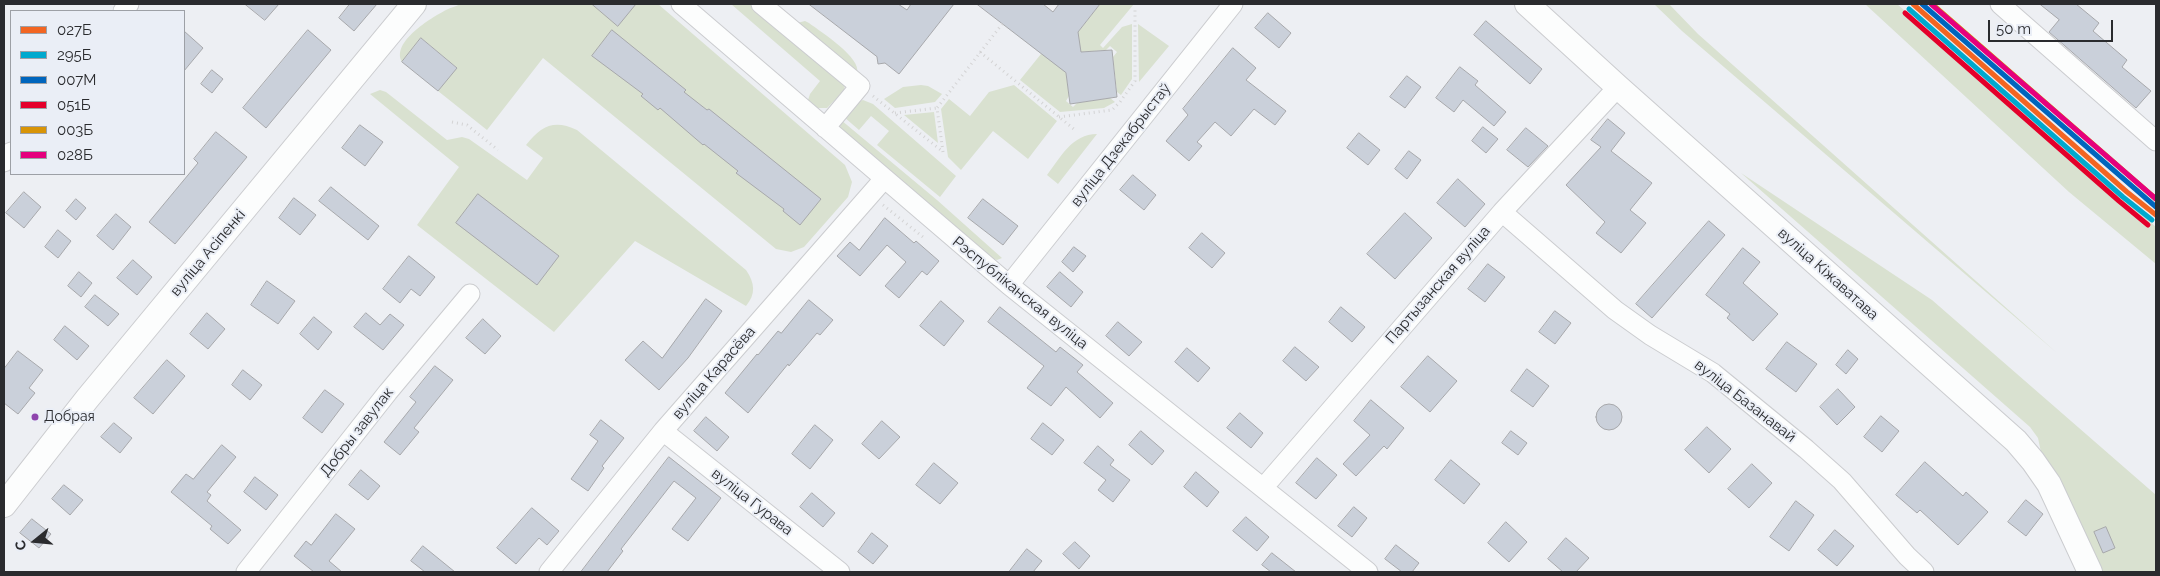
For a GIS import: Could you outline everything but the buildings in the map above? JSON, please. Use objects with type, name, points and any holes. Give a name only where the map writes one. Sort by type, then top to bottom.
[{"type":"main road","name":"вуліца Асіпенкі","points":[[4,505],[87,399],[414,4]]},
{"type":"main road","name":"вуліца Кіжаватава","points":[[1527,4],[2016,441],[2049,484],[2090,572]]},
{"type":"street","name":"Рэспубліканская вуліца","points":[[681,4],[1009,285],[1368,572]]},
{"type":"street","points":[[761,4],[860,86],[825,128]]},
{"type":"street","name":"вуліца Дзекабрыстаў","points":[[1009,285],[1233,4]]},
{"type":"street","points":[[2000,4],[2156,141]]},
{"type":"street","name":"Партызанская вуліца","points":[[1263,488],[1502,212],[1618,87]]},
{"type":"street","name":"вуліца Карасёва","points":[[549,572],[663,431],[884,179]]},
{"type":"street","name":"вуліца Базанавай","points":[[1502,212],[1615,310],[1650,336],[1713,373],[1806,449],[1842,481],[1907,556],[1924,572]]},
{"type":"street","name":"Добры завулак","points":[[246,572],[388,392],[470,294]]},
{"type":"street","name":"вуліца Гурава","points":[[663,431],[840,572]]},
{"type":"path","points":[[1059,117],[1112,110],[1133,86],[1136,74],[1135,8]]},
{"type":"path","points":[[895,113],[936,108],[1002,23]]},
{"type":"path","points":[[980,52],[1075,130]]},
{"type":"path","points":[[860,86],[943,152],[936,108]]},
{"type":"path","points":[[452,122],[467,126],[498,150]]},
{"type":"green space","points":[[460,4],[658,4],[845,165],[852,182],[848,197],[804,247],[791,252],[776,249],[543,58],[487,130],[438,91],[456,67],[421,38],[402,62],[400,54],[407,39],[414,32],[439,14]]},
{"type":"green space","points":[[731,4],[750,4],[843,81],[845,85],[844,91],[827,108],[815,108],[808,100],[810,94],[820,81]]},
{"type":"green space","points":[[1100,4],[1134,4],[1100,45],[1103,48],[1122,27],[1132,24],[1132,79],[1121,95],[1117,92],[1113,57],[1117,52],[1110,46],[1106,50],[1070,53],[1078,32]]},
{"type":"green space","points":[[1654,4],[1669,4],[1698,34],[2057,353],[1682,31]]},
{"type":"green space","points":[[1865,4],[1897,4],[2156,227],[2156,264],[2069,192]]},
{"type":"green space","points":[[805,21],[847,53],[857,67],[857,73],[797,23]]},
{"type":"green space","points":[[1138,24],[1169,46],[1139,82]]},
{"type":"green space","points":[[1041,54],[1064,59],[1069,96],[1066,101],[1073,107],[1077,103],[1110,98],[1115,102],[1104,108],[1060,112],[1020,80]]},
{"type":"green space","points":[[1014,85],[1057,121],[1028,159],[993,131],[961,170],[948,157],[941,109],[949,99],[970,116],[989,92]]},
{"type":"green space","points":[[928,86],[942,94],[935,102],[895,108],[884,99],[903,87]]},
{"type":"green space","points":[[380,90],[386,92],[447,140],[462,137],[469,139],[527,180],[543,158],[526,145],[537,133],[548,126],[555,125],[577,130],[746,270],[753,284],[753,293],[749,302],[746,306],[635,241],[554,332],[417,225],[459,167],[370,94]]},
{"type":"green space","points":[[863,100],[873,104],[956,176],[940,197],[877,145],[889,131],[871,116],[859,130],[844,117],[858,102]]},
{"type":"green space","points":[[934,112],[938,143],[904,115]]},
{"type":"green space","points":[[841,120],[937,200],[1002,258],[997,260],[991,258],[840,128]]},
{"type":"green space","points":[[1097,134],[1058,184],[1047,175],[1062,154],[1074,142],[1088,135]]},
{"type":"green space","points":[[1741,173],[1932,300],[2156,495],[2156,572],[2099,572],[2042,457],[2038,438],[2030,427]]},
{"type":"transit line","name":"027Б","points":[[1913,4],[2127,192],[2156,215]]},
{"type":"transit line","name":"007М","points":[[1922,4],[2156,207]]},
{"type":"transit line","name":"028Б","points":[[1931,4],[2156,199]]},
{"type":"transit line","name":"003Б","points":[[1932,4],[2156,199]]},
{"type":"transit line","name":"295Б","points":[[1909,9],[2123,197],[2152,220]]},
{"type":"transit line","name":"051Б","points":[[1905,13],[2148,225]]},
{"type":"place","name":"Добрая","points":[[35,417]]}]
